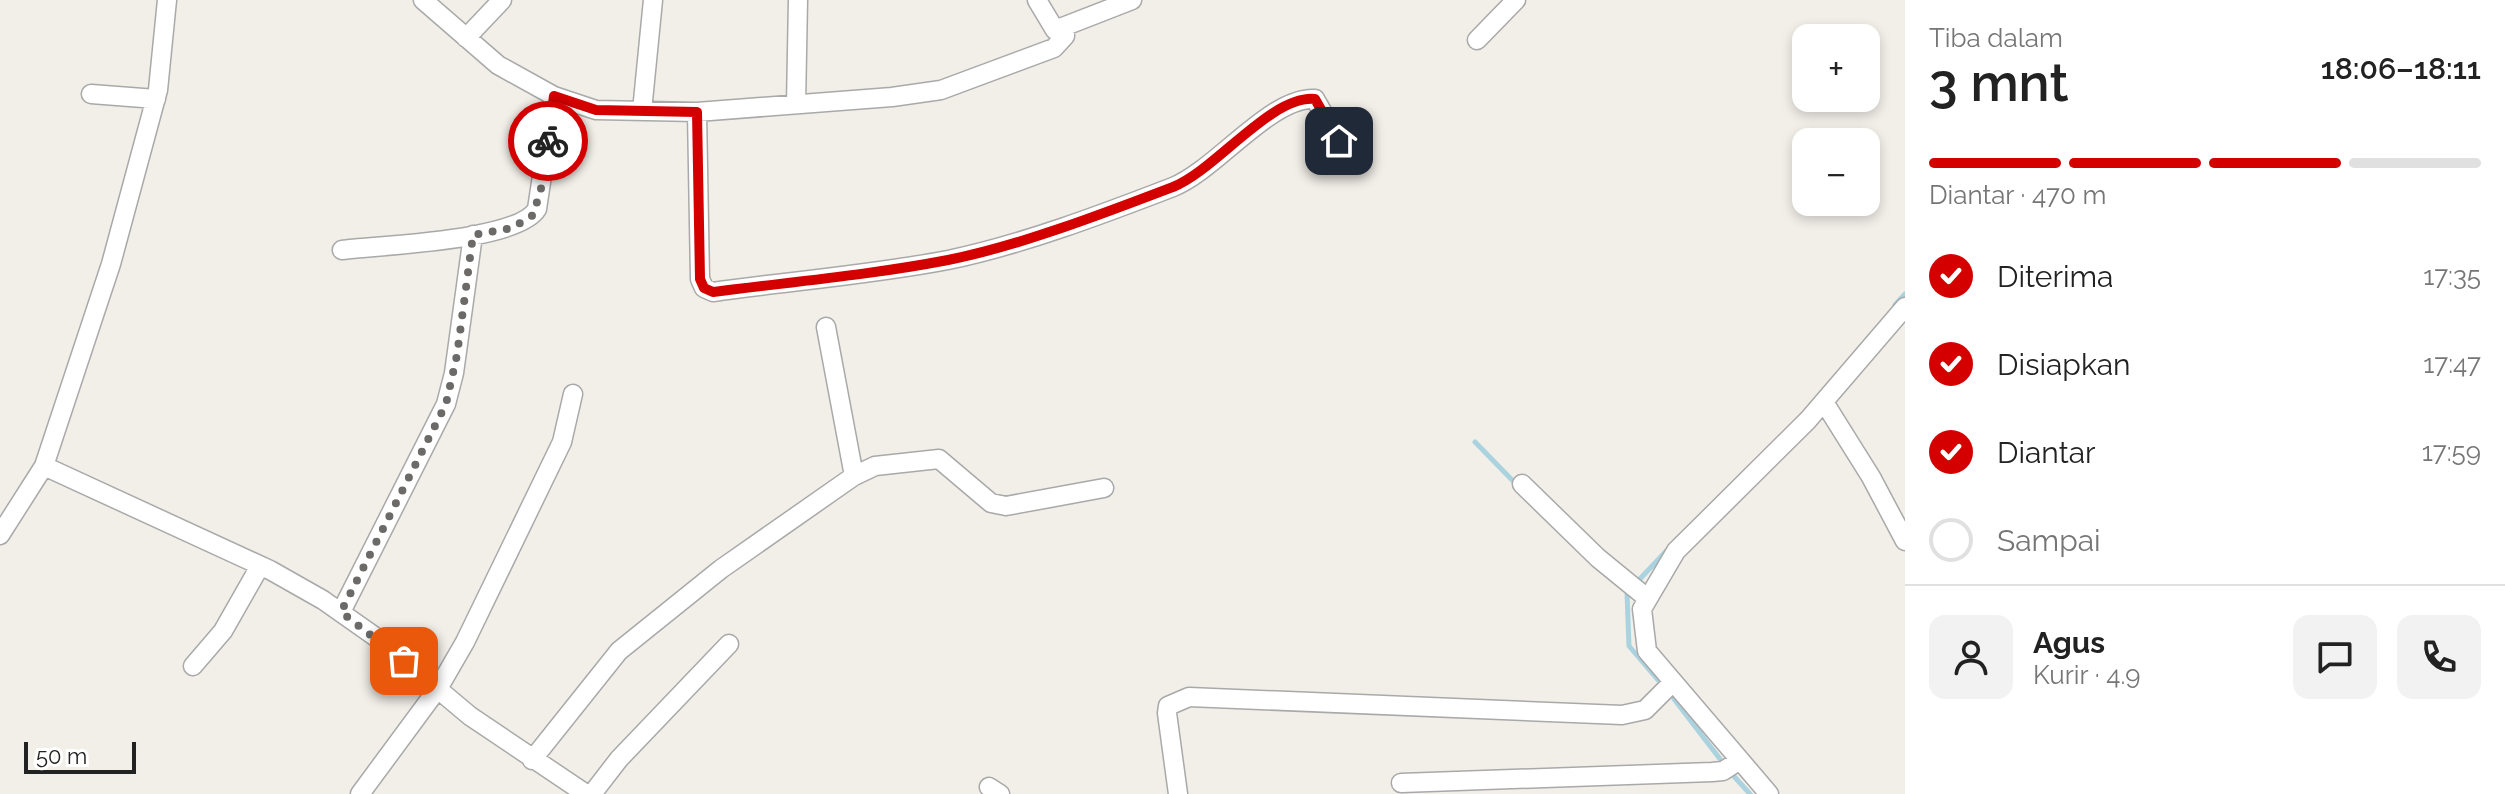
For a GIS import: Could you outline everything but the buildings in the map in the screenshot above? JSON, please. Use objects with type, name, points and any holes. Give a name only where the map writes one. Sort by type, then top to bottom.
[{"type":"street","points":[[0,535],[44,466],[111,264],[156,99],[167,0]]},
{"type":"street","points":[[423,0],[498,65],[554,96],[596,110],[697,112],[941,90],[1054,48],[1065,36],[1065,29]]},
{"type":"street","points":[[466,38],[502,0]]},
{"type":"street","points":[[642,111],[653,0]]},
{"type":"street","points":[[796,104],[798,0]]},
{"type":"street","points":[[1037,0],[1052,29],[1065,29],[1132,0]]},
{"type":"street","points":[[1477,40],[1516,0]]},
{"type":"street","points":[[91,94],[156,99]]},
{"type":"street","points":[[342,250],[473,235],[512,228],[527,221],[537,209],[554,96]]},
{"type":"street","points":[[697,112],[700,279],[704,288],[713,292],[951,259],[1064,225],[1182,183],[1303,98],[1315,99],[1322,107],[1339,141]]},
{"type":"street","points":[[341,612],[446,404],[456,361],[473,235]]},
{"type":"street","points":[[1769,794],[1647,651],[1642,609],[1676,551],[1730,501],[1902,319]]},
{"type":"street","points":[[826,327],[854,476]]},
{"type":"street","points":[[360,794],[439,687],[495,584],[562,442],[573,394]]},
{"type":"street","points":[[1824,402],[1871,477],[1905,541]]},
{"type":"street","points":[[532,760],[619,651],[721,569],[854,476],[875,466],[939,459],[991,503],[1006,506],[1104,488]]},
{"type":"street","points":[[44,466],[260,566],[341,612],[439,687],[470,716],[586,794]]},
{"type":"street","points":[[1522,484],[1598,558],[1647,598]]},
{"type":"street","points":[[193,666],[223,631],[260,566]]},
{"type":"street","points":[[592,794],[619,759],[729,644]]},
{"type":"street","points":[[1178,794],[1167,713],[1174,701],[1189,697],[1622,715],[1645,710],[1672,683]]},
{"type":"street","points":[[1401,783],[1712,772],[1723,771],[1740,760]]},
{"type":"waterway","points":[[1895,305],[1905,294]]},
{"type":"waterway","points":[[1475,442],[1517,485]]},
{"type":"waterway","points":[[1637,582],[1671,546]]},
{"type":"waterway","points":[[1627,593],[1629,646],[1658,680]]},
{"type":"waterway","points":[[1674,699],[1720,759]]},
{"type":"waterway","points":[[1730,772],[1750,794]]},
{"type":"way so far","points":[[404,661],[341,612],[370,560],[446,404],[457,355],[473,235],[512,228],[533,215],[543,182],[548,141]]},
{"type":"route","points":[[548,141],[554,96],[596,110],[697,112],[700,279],[704,288],[713,292],[951,259],[1135,202],[1182,183],[1287,106],[1303,98],[1315,99],[1322,107],[1339,141]]}]
